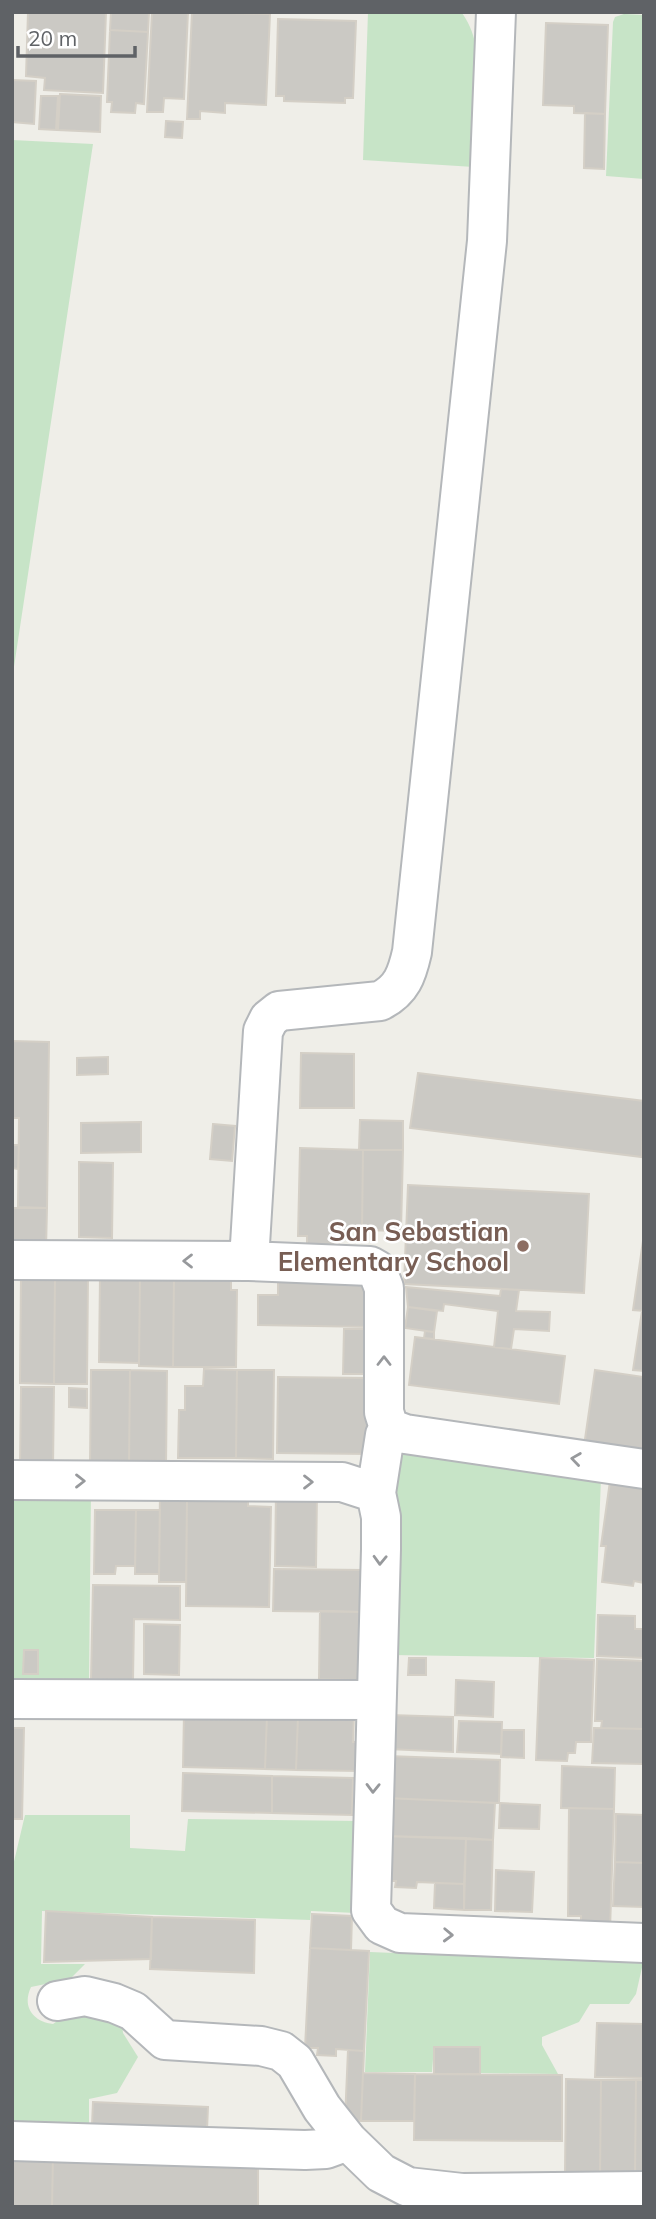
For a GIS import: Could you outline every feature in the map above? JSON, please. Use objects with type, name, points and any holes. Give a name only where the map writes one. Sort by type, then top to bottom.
[{"type":"street","points":[[249,1261],[263,1031],[269,1019],[279,1011],[380,1001],[393,994],[402,984],[412,952],[487,241],[496,12]]},
{"type":"street","points":[[12,1260],[361,1264],[377,1270],[384,1288],[384,1412],[389,1428],[385,1435],[376,1493],[381,1528],[370,1904],[377,1920],[387,1928],[405,1934],[644,1943]]},
{"type":"street","points":[[389,1428],[405,1434],[644,1469]]},
{"type":"street","points":[[12,1480],[342,1482],[376,1493]]},
{"type":"street","points":[[12,1699],[375,1700]]},
{"type":"street","points":[[57,2001],[85,1996],[114,2003],[133,2011],[165,2040],[261,2046],[281,2051],[299,2068],[322,2108],[348,2141],[381,2172],[419,2190],[462,2193],[644,2191]]},
{"type":"street","points":[[12,2141],[305,2150],[326,2149],[348,2141]]},
{"type":"green space","points":[[368,12],[461,12],[476,45],[478,65],[474,167],[363,160]]},
{"type":"green space","points":[[624,14],[644,15],[644,179],[606,176],[613,22],[615,17]]},
{"type":"green space","points":[[12,140],[93,144],[12,680]]},
{"type":"green space","points":[[393,1451],[601,1478],[594,1658],[390,1655]]},
{"type":"green space","points":[[12,1491],[91,1493],[89,1681],[12,1680]]},
{"type":"green space","points":[[25,1815],[130,1815],[130,1848],[185,1851],[188,1819],[360,1821],[356,1913],[311,1911],[310,1920],[42,1911],[41,1964],[85,1964],[70,1979],[31,1987],[28,2006],[34,2016],[53,2024],[70,2012],[122,2024],[123,2033],[138,2057],[117,2093],[89,2099],[89,2133],[12,2130],[12,1870]]},
{"type":"green space","points":[[370,1952],[643,1963],[636,1994],[629,2004],[590,2004],[579,2022],[542,2037],[542,2045],[558,2074],[481,2073],[481,2046],[434,2046],[432,2072],[365,2072]]},
{"type":"building","points":[[28,12],[106,12],[103,93],[44,90],[45,78],[26,76]]},
{"type":"building","points":[[111,12],[149,12],[148,32],[110,30]]},
{"type":"building","points":[[152,12],[188,12],[184,99],[164,98],[163,112],[147,112]]},
{"type":"building","points":[[192,12],[270,14],[266,105],[225,103],[225,113],[200,111],[200,119],[187,119]]},
{"type":"building","points":[[278,19],[356,21],[353,98],[345,98],[345,103],[284,101],[284,96],[276,96]]},
{"type":"building","points":[[546,23],[608,25],[605,114],[574,113],[574,106],[543,105]]},
{"type":"building","points":[[110,30],[148,32],[144,104],[136,103],[135,113],[111,112],[112,102],[107,102]]},
{"type":"building","points":[[12,80],[36,81],[34,124],[12,122]]},
{"type":"building","points":[[60,94],[101,96],[100,132],[58,130]]},
{"type":"building","points":[[41,96],[58,96],[56,130],[39,129]]},
{"type":"building","points":[[585,113],[605,114],[604,169],[584,168]]},
{"type":"building","points":[[166,121],[183,122],[182,138],[165,137]]},
{"type":"building","points":[[12,1041],[49,1042],[47,1208],[18,1207],[19,1118],[12,1118]]},
{"type":"building","points":[[301,1053],[354,1054],[354,1108],[300,1108]]},
{"type":"building","points":[[108,1057],[108,1074],[77,1075],[77,1058]]},
{"type":"building","points":[[418,1073],[644,1101],[642,1157],[410,1128]]},
{"type":"building","points":[[360,1120],[403,1121],[403,1150],[359,1150]]},
{"type":"building","points":[[141,1122],[141,1152],[81,1153],[81,1123]]},
{"type":"building","points":[[213,1124],[235,1126],[232,1161],[210,1159]]},
{"type":"building","points":[[12,1145],[19,1145],[18,1169],[12,1168]]},
{"type":"building","points":[[300,1148],[363,1150],[362,1230],[339,1230],[339,1244],[307,1244],[307,1236],[298,1236]]},
{"type":"building","points":[[363,1150],[403,1150],[401,1231],[362,1230]]},
{"type":"building","points":[[79,1162],[113,1163],[112,1238],[79,1237]]},
{"type":"building","points":[[408,1185],[589,1194],[584,1293],[404,1284]]},
{"type":"building","points":[[12,1208],[47,1208],[46,1249],[12,1248]]},
{"type":"building","points":[[644,1234],[644,1311],[633,1310]]},
{"type":"building","points":[[21,1276],[55,1276],[54,1384],[20,1383]]},
{"type":"building","points":[[55,1276],[88,1276],[87,1384],[54,1384]]},
{"type":"building","points":[[100,1277],[140,1277],[139,1363],[99,1362]]},
{"type":"building","points":[[140,1277],[174,1278],[173,1367],[139,1366]]},
{"type":"building","points":[[174,1278],[231,1279],[231,1290],[237,1290],[236,1367],[173,1367]]},
{"type":"building","points":[[278,1280],[372,1281],[371,1327],[258,1325],[258,1295],[278,1295]]},
{"type":"building","points":[[406,1287],[500,1296],[501,1289],[519,1290],[516,1311],[550,1312],[549,1331],[514,1329],[511,1349],[494,1347],[498,1311],[444,1304],[443,1311],[408,1307]]},
{"type":"building","points":[[408,1307],[437,1311],[434,1332],[405,1328]]},
{"type":"building","points":[[644,1311],[644,1371],[633,1370]]},
{"type":"building","points":[[344,1329],[368,1329],[368,1374],[343,1374]]},
{"type":"building","points":[[425,1331],[434,1332],[434,1339],[424,1338]]},
{"type":"building","points":[[415,1337],[565,1356],[559,1404],[409,1385]]},
{"type":"building","points":[[204,1369],[237,1370],[236,1458],[178,1458],[179,1410],[185,1410],[185,1386],[203,1386]]},
{"type":"building","points":[[91,1370],[130,1370],[129,1466],[90,1466]]},
{"type":"building","points":[[130,1370],[167,1371],[166,1467],[129,1466]]},
{"type":"building","points":[[237,1370],[274,1370],[273,1459],[236,1458]]},
{"type":"building","points":[[595,1370],[644,1377],[644,1455],[584,1446]]},
{"type":"building","points":[[278,1377],[370,1378],[369,1454],[277,1453]]},
{"type":"building","points":[[21,1387],[54,1387],[53,1467],[20,1466]]},
{"type":"building","points":[[69,1388],[87,1389],[87,1408],[69,1407]]},
{"type":"building","points":[[610,1481],[644,1486],[644,1583],[634,1581],[633,1586],[602,1582],[606,1546],[601,1546]]},
{"type":"building","points":[[160,1492],[187,1500],[186,1582],[159,1582]]},
{"type":"building","points":[[276,1492],[317,1493],[316,1567],[275,1566]]},
{"type":"building","points":[[187,1500],[248,1501],[248,1506],[271,1507],[269,1607],[186,1606]]},
{"type":"building","points":[[95,1510],[136,1510],[135,1566],[116,1566],[115,1574],[94,1574]]},
{"type":"building","points":[[136,1510],[160,1510],[159,1574],[135,1574]]},
{"type":"building","points":[[274,1569],[363,1570],[362,1612],[273,1611]]},
{"type":"building","points":[[93,1585],[180,1586],[180,1620],[134,1619],[133,1680],[91,1679]]},
{"type":"building","points":[[320,1611],[362,1612],[361,1680],[319,1679]]},
{"type":"building","points":[[598,1615],[635,1616],[635,1629],[644,1629],[644,1658],[597,1656]]},
{"type":"building","points":[[144,1624],[180,1625],[179,1675],[144,1674]]},
{"type":"building","points":[[24,1650],[38,1650],[38,1674],[23,1674]]},
{"type":"building","points":[[409,1658],[426,1658],[426,1675],[408,1675]]},
{"type":"building","points":[[540,1658],[594,1660],[591,1742],[576,1742],[575,1753],[568,1753],[567,1761],[536,1760]]},
{"type":"building","points":[[597,1659],[644,1661],[644,1729],[601,1728],[602,1721],[595,1721]]},
{"type":"building","points":[[456,1680],[494,1682],[493,1717],[455,1715]]},
{"type":"building","points":[[184,1713],[267,1715],[265,1769],[183,1767]]},
{"type":"building","points":[[354,1714],[353,1742],[360,1742],[359,1771],[296,1770],[298,1716]]},
{"type":"building","points":[[267,1715],[298,1716],[296,1770],[265,1769]]},
{"type":"building","points":[[389,1715],[453,1717],[453,1752],[388,1749]]},
{"type":"building","points":[[459,1721],[502,1722],[501,1754],[457,1752]]},
{"type":"building","points":[[12,1728],[24,1728],[22,1819],[12,1819]]},
{"type":"building","points":[[594,1728],[644,1729],[644,1764],[592,1763]]},
{"type":"building","points":[[502,1730],[524,1730],[524,1758],[501,1757]]},
{"type":"building","points":[[387,1756],[500,1760],[499,1803],[386,1798]]},
{"type":"building","points":[[562,1766],[615,1768],[614,1809],[561,1808]]},
{"type":"building","points":[[183,1773],[272,1776],[272,1813],[182,1811]]},
{"type":"building","points":[[272,1776],[353,1778],[352,1815],[272,1813]]},
{"type":"building","points":[[386,1798],[495,1803],[493,1840],[385,1836]]},
{"type":"building","points":[[500,1803],[540,1805],[539,1829],[499,1828]]},
{"type":"building","points":[[569,1808],[614,1809],[610,1930],[581,1929],[581,1916],[568,1916]]},
{"type":"building","points":[[616,1814],[644,1815],[644,1863],[615,1862]]},
{"type":"building","points":[[385,1836],[466,1838],[464,1884],[417,1882],[416,1888],[395,1887],[396,1881],[383,1881]]},
{"type":"building","points":[[466,1838],[493,1840],[491,1910],[464,1910]]},
{"type":"building","points":[[615,1862],[644,1863],[644,1907],[613,1906]]},
{"type":"building","points":[[496,1870],[534,1872],[532,1912],[495,1911]]},
{"type":"building","points":[[435,1883],[464,1884],[464,1910],[434,1908]]},
{"type":"building","points":[[46,1911],[152,1917],[151,1959],[44,1962]]},
{"type":"building","points":[[312,1914],[352,1916],[351,1950],[310,1948]]},
{"type":"building","points":[[152,1917],[255,1920],[254,1973],[150,1969]]},
{"type":"building","points":[[310,1948],[369,1951],[364,2051],[336,2049],[336,2056],[317,2055],[318,2048],[305,2048]]},
{"type":"building","points":[[597,2023],[644,2024],[644,2078],[595,2077]]},
{"type":"building","points":[[434,2047],[480,2047],[480,2074],[434,2074]]},
{"type":"building","points":[[348,2050],[364,2051],[361,2121],[345,2120]]},
{"type":"building","points":[[363,2073],[415,2074],[414,2121],[361,2121]]},
{"type":"building","points":[[415,2074],[562,2075],[562,2141],[414,2140]]},
{"type":"building","points":[[566,2079],[601,2080],[600,2176],[565,2175]]},
{"type":"building","points":[[601,2080],[636,2080],[635,2176],[600,2176]]},
{"type":"building","points":[[636,2080],[644,2080],[644,2176],[635,2176]]},
{"type":"building","points":[[93,2102],[208,2107],[207,2130],[92,2125]]},
{"type":"building","points":[[12,2154],[53,2154],[52,2207],[12,2207]]},
{"type":"building","points":[[53,2154],[258,2157],[258,2207],[52,2207]]},
{"type":"place","name":"San Sebastian Elementary School","points":[[523,1246]]}]
